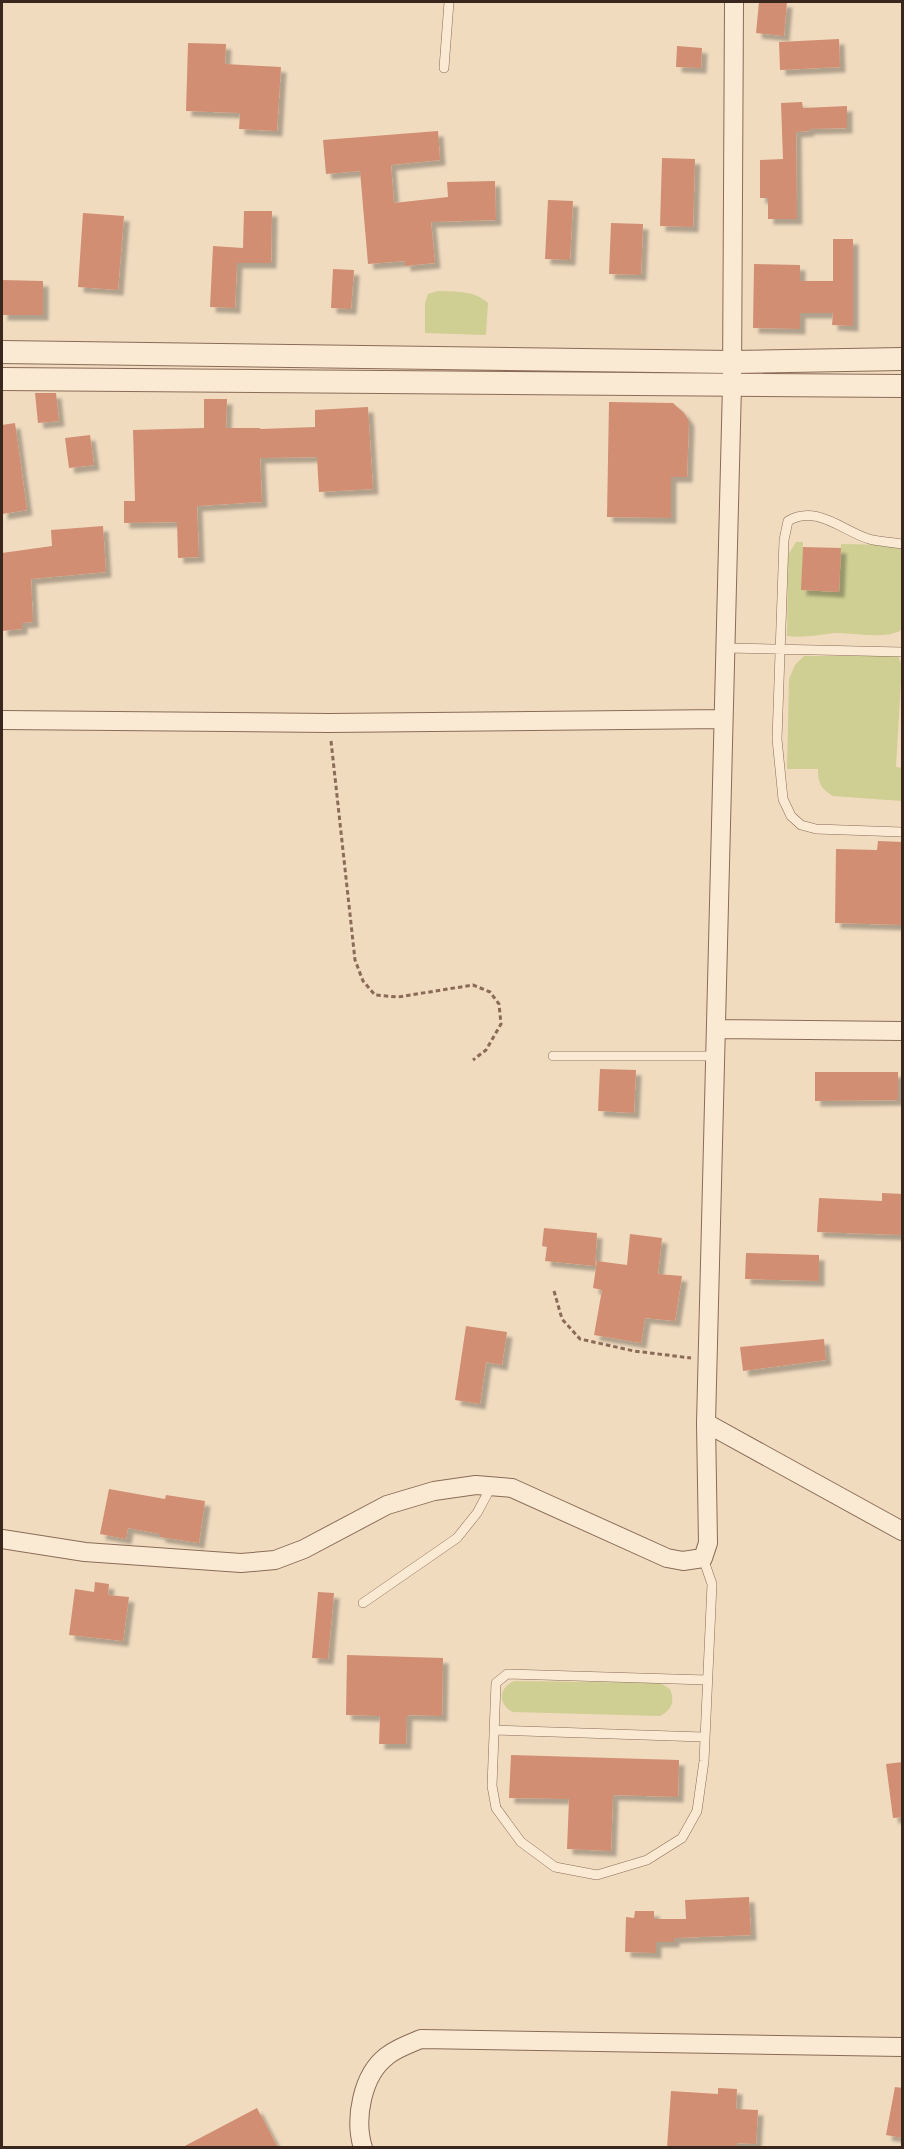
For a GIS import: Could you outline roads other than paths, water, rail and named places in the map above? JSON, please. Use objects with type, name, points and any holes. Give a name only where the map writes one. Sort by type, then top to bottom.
[{"type":"street","points":[[2,1539],[85,1552],[242,1563],[275,1560],[304,1550],[387,1506],[434,1491],[492,1485],[512,1488],[667,1558],[683,1561],[703,1558],[708,1543],[706,1423],[732,385],[734,2]]},
{"type":"street","points":[[2,352],[731,362],[903,359]]},
{"type":"street","points":[[2,379],[903,386]]},
{"type":"street","points":[[2,720],[329,723],[723,719]]},
{"type":"street","points":[[716,1029],[903,1031]]},
{"type":"street","points":[[706,1423],[903,1531]]},
{"type":"street","points":[[363,2148],[359,2136],[360,2112],[366,2083],[385,2057],[402,2046],[421,2039],[903,2047]]},
{"type":"lane","points":[[444,68],[449,2]]},
{"type":"lane","points":[[903,544],[869,539],[823,518],[805,515],[796,516],[788,521],[784,540],[777,739],[783,799],[791,816],[801,825],[816,829],[903,832]]},
{"type":"lane","points":[[726,648],[903,652]]},
{"type":"lane","points":[[553,1056],[716,1056]]},
{"type":"lane","points":[[363,1603],[457,1538],[477,1513],[492,1485]]},
{"type":"lane","points":[[703,1558],[712,1584],[707,1680],[703,1737],[704,1761],[697,1811],[682,1838],[647,1860],[597,1875],[555,1866],[521,1842],[496,1808],[492,1786],[496,1683],[507,1674],[707,1680]]},
{"type":"lane","points":[[494,1730],[703,1737]]}]
